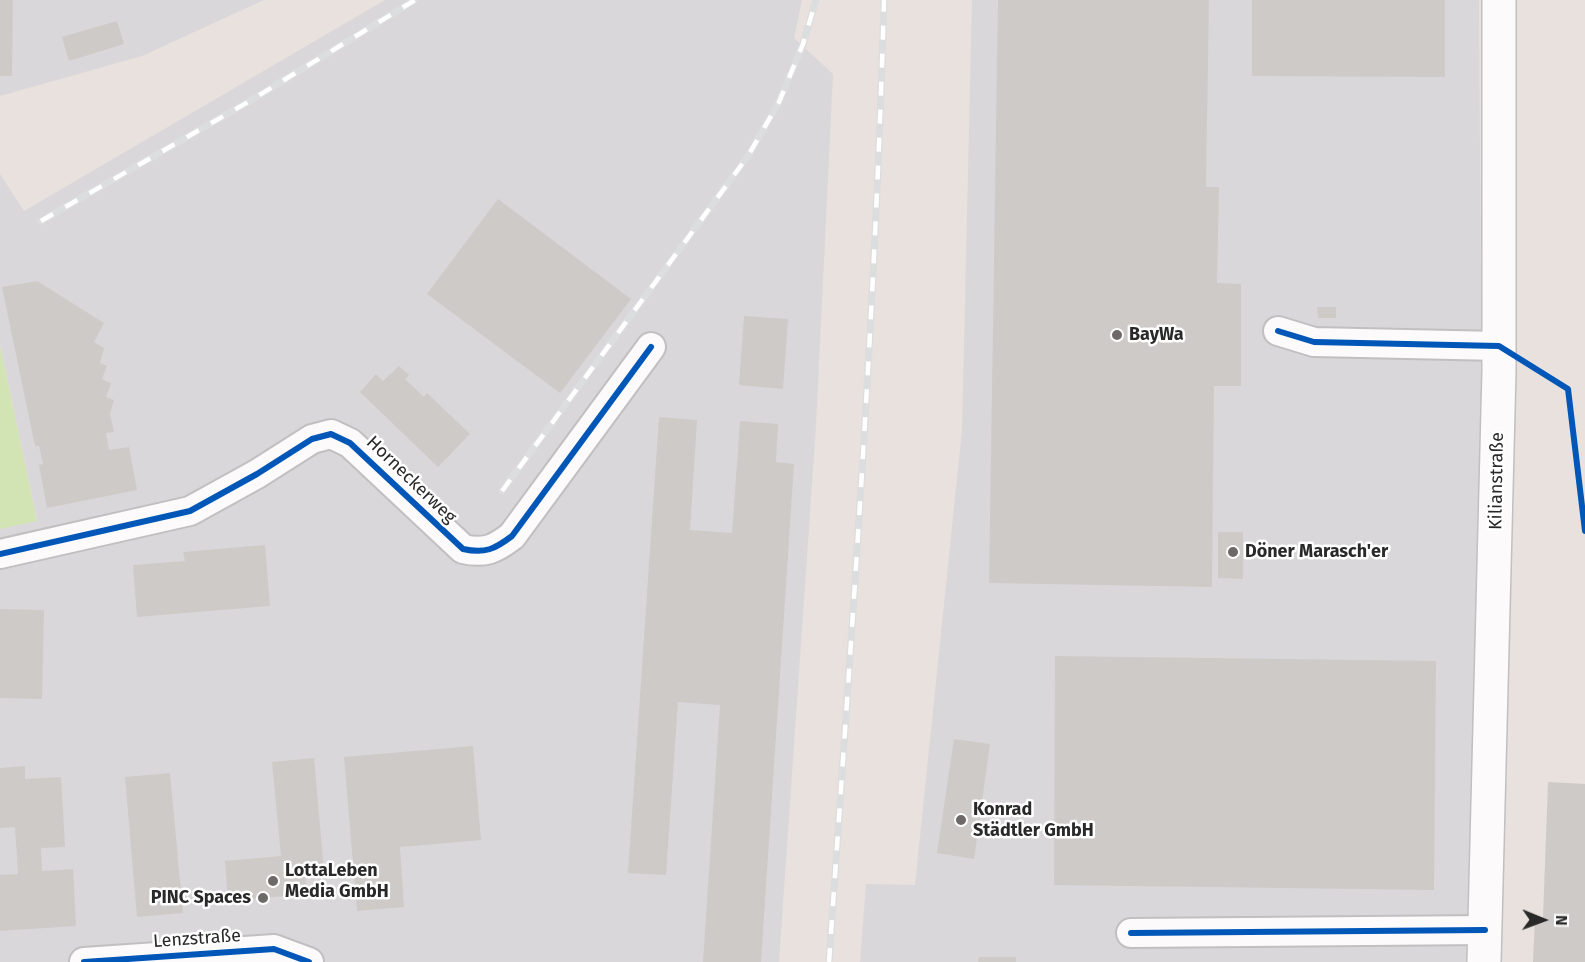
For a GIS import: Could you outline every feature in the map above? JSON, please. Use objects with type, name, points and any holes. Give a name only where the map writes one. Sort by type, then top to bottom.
[{"type":"main road","name":"Kilianstraße","points":[[1484,946],[1499,346],[1499,0]]},
{"type":"street","points":[[1278,331],[1314,342],[1499,346]]},
{"type":"street","name":"Horneckerweg","points":[[0,554],[190,511],[257,474],[312,439],[331,434],[350,443],[463,549],[478,552],[495,549],[512,536],[651,347]]},
{"type":"street","points":[[1131,933],[1484,946]]},
{"type":"street","name":"Lenzstraße","points":[[84,962],[274,949],[309,962]]},
{"type":"shaded area","points":[[0,0],[264,0],[142,56],[0,96]]},
{"type":"shaded area","points":[[385,0],[802,0],[794,38],[833,74],[816,426],[779,962],[0,962],[0,529],[37,520],[0,345],[0,174],[24,211]]},
{"type":"shaded area","points":[[972,0],[1479,0],[1484,747],[1474,962],[860,962],[866,884],[915,885],[962,430]]},
{"type":"green space","points":[[0,345],[37,521],[0,529]]},
{"type":"building","points":[[0,0],[13,0],[12,76],[0,76]]},
{"type":"building","name":"BayWa","points":[[998,0],[1209,0],[1206,187],[1219,187],[1217,283],[1241,284],[1241,386],[1214,386],[1212,587],[989,583]]},
{"type":"building","points":[[1252,0],[1445,0],[1445,77],[1252,76]]},
{"type":"building","points":[[117,21],[124,44],[69,61],[62,37]]},
{"type":"building","points":[[498,199],[631,299],[560,393],[427,294]]},
{"type":"building","points":[[37,281],[104,323],[94,342],[104,348],[100,363],[107,366],[102,379],[111,383],[106,397],[114,400],[110,414],[114,432],[106,433],[109,450],[129,447],[137,490],[47,508],[39,465],[43,464],[39,446],[35,446],[2,287]]},
{"type":"building","points":[[1317,307],[1336,307],[1336,318],[1318,318]]},
{"type":"building","points":[[744,316],[788,319],[783,389],[739,385]]},
{"type":"building","points":[[399,366],[409,375],[405,379],[424,397],[427,393],[470,434],[438,467],[360,392],[376,374],[383,381]]},
{"type":"building","points":[[659,417],[697,420],[690,530],[732,533],[740,421],[778,424],[776,462],[794,464],[761,962],[703,962],[720,705],[678,702],[666,875],[628,873]]},
{"type":"building","points":[[1218,532],[1243,532],[1243,579],[1218,578]]},
{"type":"building","points":[[265,545],[270,606],[137,617],[133,565],[185,561],[183,552]]},
{"type":"building","points":[[0,609],[44,610],[42,699],[0,698]]},
{"type":"building","points":[[1055,656],[1436,661],[1434,890],[1054,885]]},
{"type":"building","name":"Konrad Städtler GmbH","points":[[954,739],[990,744],[974,859],[937,853]]},
{"type":"building","points":[[473,746],[481,840],[400,847],[404,907],[357,911],[344,757]]},
{"type":"building","points":[[314,758],[324,871],[305,873],[307,894],[228,901],[225,861],[281,856],[272,762]]},
{"type":"building","points":[[25,766],[25,779],[61,777],[65,847],[41,848],[42,871],[73,869],[76,926],[0,931],[0,875],[18,874],[15,827],[0,828],[0,768]]},
{"type":"building","points":[[170,773],[183,913],[137,917],[125,777]]},
{"type":"building","points":[[1548,782],[1585,784],[1585,962],[1533,962],[1535,917],[1543,918]]},
{"type":"building","points":[[979,957],[1016,957],[1016,962],[978,962]]},
{"type":"railway","points":[[41,221],[248,102],[415,0]]},
{"type":"railway","points":[[502,491],[748,156],[779,102],[803,44],[816,0]]},
{"type":"railway","points":[[829,962],[854,602],[875,241],[884,0]]},
{"type":"cycle path","points":[[1278,331],[1314,342],[1499,346],[1568,389],[1585,531]]},
{"type":"cycle path","points":[[0,554],[190,511],[257,474],[312,439],[331,434],[350,443],[463,549],[484,551],[512,536],[651,347]]},
{"type":"cycle path","points":[[1131,933],[1485,930]]},
{"type":"cycle path","points":[[84,962],[274,949],[309,962]]},
{"type":"place","name":"BayWa","points":[[1117,335]]},
{"type":"place","name":"Döner Marasch'er","points":[[1233,552]]},
{"type":"place","name":"Konrad Städtler GmbH","points":[[961,820]]},
{"type":"place","name":"LottaLeben Media GmbH","points":[[273,881]]},
{"type":"place","name":"PINC Spaces","points":[[263,898]]}]
